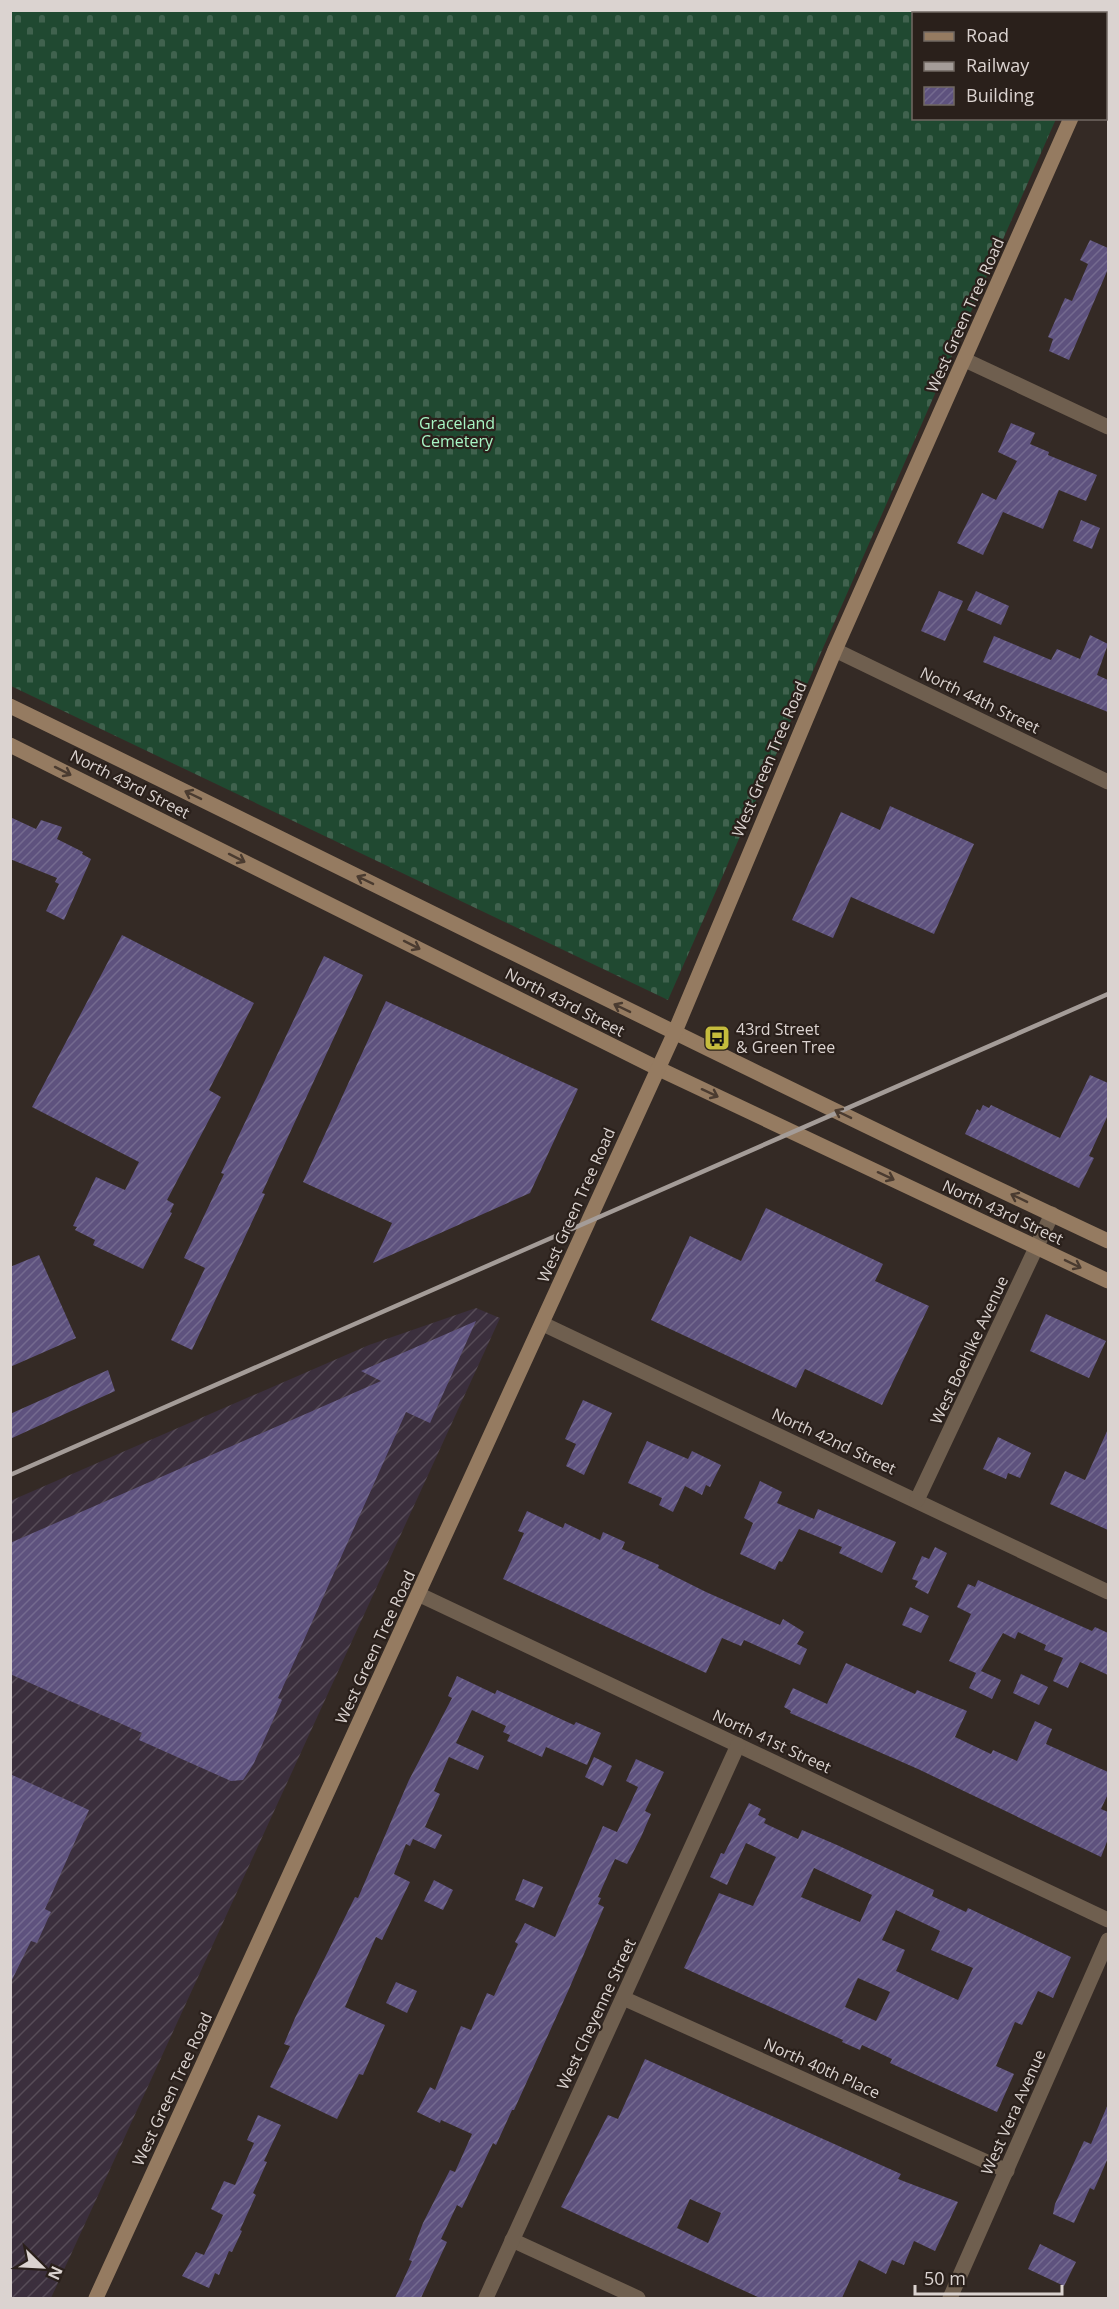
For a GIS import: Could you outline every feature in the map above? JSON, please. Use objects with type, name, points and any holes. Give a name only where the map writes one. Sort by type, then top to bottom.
[{"type":"main road","name":"West Green Tree Road","points":[[96,2298],[420,1595],[674,1034],[835,650],[1070,120]]},
{"type":"main road","name":"North 43rd Street","points":[[10,706],[261,827],[674,1034],[1108,1241]]},
{"type":"main road","name":"North 43rd Street","points":[[10,745],[657,1068],[1108,1281]]},
{"type":"street","points":[[965,360],[1108,427]]},
{"type":"street","name":"North 44th Street","points":[[835,650],[1108,782]]},
{"type":"street","name":"West Boehlke Avenue","points":[[917,1500],[1052,1214]]},
{"type":"street","name":"North 42nd Street","points":[[543,1324],[1108,1592]]},
{"type":"street","name":"North 41st Street","points":[[420,1595],[1108,1920]]},
{"type":"street","name":"West Cheyenne Street","points":[[486,2298],[738,1745]]},
{"type":"street","name":"West Vera Avenue","points":[[950,2298],[1108,1940]]},
{"type":"street","name":"North 40th Place","points":[[623,1998],[1007,2171]]},
{"type":"street","points":[[512,2241],[638,2298]]},
{"type":"shaded area","points":[[476,1308],[500,1318],[51,2298],[11,2298],[10,1501],[369,1345]]},
{"type":"green space","name":"Graceland Cemetery","points":[[10,11],[1103,11],[912,12],[912,120],[1056,120],[668,1000],[11,686]]},
{"type":"building","points":[[1090,240],[1108,248],[1108,269],[1069,360],[1049,351],[1053,339],[1048,337],[1065,298],[1072,301],[1088,264],[1080,260]]},
{"type":"building","points":[[1011,423],[1035,433],[1030,444],[1049,452],[1048,455],[1097,475],[1086,501],[1059,490],[1043,529],[1003,512],[983,555],[957,543],[982,493],[996,500],[1017,461],[998,452]]},
{"type":"building","points":[[1081,520],[1100,528],[1092,549],[1073,541]]},
{"type":"building","points":[[939,591],[963,601],[945,641],[921,631]]},
{"type":"building","points":[[976,591],[1009,606],[1001,625],[967,610]]},
{"type":"building","points":[[1090,635],[1108,644],[1097,675],[1108,680],[1108,712],[983,662],[994,636],[1051,660],[1057,649],[1080,659]]},
{"type":"building","points":[[890,806],[974,844],[934,934],[851,897],[833,938],[792,920],[841,812],[880,830]]},
{"type":"building","points":[[10,817],[36,829],[41,820],[62,827],[57,839],[83,852],[82,854],[91,859],[64,920],[46,911],[59,884],[55,882],[57,878],[10,859]]},
{"type":"building","points":[[122,935],[254,1003],[209,1090],[221,1097],[167,1200],[174,1204],[170,1212],[172,1213],[143,1269],[93,1245],[95,1240],[75,1230],[77,1227],[73,1226],[96,1177],[125,1190],[139,1162],[32,1107]]},
{"type":"building","points":[[324,956],[363,975],[192,1350],[171,1340],[205,1268],[184,1258],[224,1174],[221,1173]]},
{"type":"building","points":[[386,1001],[578,1089],[530,1193],[373,1263],[392,1223],[303,1182]]},
{"type":"building","points":[[1090,1075],[1108,1083],[1108,1115],[1089,1156],[1094,1158],[1079,1188],[965,1134],[977,1109],[980,1111],[983,1105],[989,1108],[991,1105],[1060,1138]]},
{"type":"building","points":[[766,1208],[883,1264],[875,1281],[929,1306],[882,1405],[805,1369],[796,1388],[651,1320],[690,1236],[741,1261]]},
{"type":"building","points":[[39,1255],[76,1338],[10,1367],[10,1267]]},
{"type":"building","points":[[1046,1314],[1106,1341],[1089,1378],[1030,1351]]},
{"type":"building","points":[[476,1321],[430,1423],[406,1412],[278,1698],[282,1700],[254,1763],[243,1780],[231,1781],[139,1740],[142,1733],[10,1674],[10,1543],[381,1381],[361,1371]]},
{"type":"building","points":[[108,1370],[115,1391],[10,1439],[10,1414]]},
{"type":"building","points":[[583,1400],[612,1413],[584,1475],[566,1466],[576,1444],[565,1439]]},
{"type":"building","points":[[1108,1429],[1108,1530],[1050,1504],[1065,1471],[1085,1480]]},
{"type":"building","points":[[998,1437],[1031,1453],[1020,1478],[1008,1473],[1006,1479],[983,1469]]},
{"type":"building","points":[[647,1441],[688,1459],[692,1451],[721,1465],[710,1487],[706,1485],[702,1495],[685,1486],[673,1512],[659,1505],[662,1498],[628,1483]]},
{"type":"building","points":[[760,1481],[782,1492],[777,1503],[814,1519],[818,1509],[896,1542],[882,1573],[839,1553],[842,1547],[799,1529],[782,1562],[779,1561],[775,1570],[740,1554],[753,1523],[744,1518]]},
{"type":"building","points":[[527,1511],[563,1528],[565,1523],[600,1540],[603,1532],[625,1542],[622,1549],[659,1565],[658,1568],[706,1592],[780,1625],[783,1619],[804,1632],[797,1644],[807,1649],[800,1665],[744,1640],[741,1646],[722,1638],[706,1673],[503,1579],[524,1533],[518,1531]]},
{"type":"building","points":[[935,1547],[947,1553],[928,1594],[915,1587],[918,1581],[912,1579],[922,1556],[929,1559]]},
{"type":"building","points":[[978,1580],[1092,1631],[1095,1627],[1108,1633],[1108,1675],[1080,1662],[1068,1688],[1053,1681],[1063,1658],[1044,1650],[1046,1645],[1018,1632],[1015,1639],[1003,1633],[981,1671],[1001,1680],[992,1699],[969,1688],[976,1673],[949,1661],[971,1614],[957,1607],[968,1584],[975,1587]]},
{"type":"building","points":[[910,1607],[929,1616],[921,1633],[902,1625]]},
{"type":"building","points":[[846,1663],[915,1694],[917,1690],[967,1711],[955,1737],[991,1754],[993,1750],[1017,1761],[1035,1721],[1052,1729],[1046,1744],[1108,1772],[1108,1794],[1101,1809],[1108,1812],[1108,1839],[1101,1857],[918,1769],[790,1713],[791,1711],[784,1707],[793,1688],[827,1704]]},
{"type":"building","points":[[1021,1674],[1048,1687],[1039,1705],[1013,1693]]},
{"type":"building","points":[[457,1676],[495,1694],[497,1690],[574,1725],[576,1722],[601,1733],[587,1765],[546,1747],[542,1757],[507,1741],[510,1735],[503,1732],[506,1726],[472,1710],[456,1743],[484,1756],[478,1770],[449,1757],[434,1791],[440,1794],[425,1827],[442,1835],[435,1849],[413,1839],[410,1846],[406,1844],[394,1874],[410,1882],[382,1940],[376,1937],[345,2007],[385,2025],[363,2075],[359,2074],[337,2119],[270,2087],[290,2046],[284,2044],[295,2018],[355,1897],[358,1898],[409,1780],[452,1698],[448,1696]]},
{"type":"building","points":[[594,1757],[612,1766],[603,1786],[585,1777]]},
{"type":"building","points":[[636,1759],[664,1772],[645,1811],[651,1814],[641,1837],[627,1864],[615,1859],[598,1897],[601,1898],[598,1904],[604,1907],[569,1989],[496,2145],[493,2143],[462,2208],[457,2205],[441,2239],[447,2242],[421,2298],[395,2298],[412,2261],[409,2260],[423,2223],[450,2170],[455,2172],[472,2134],[417,2112],[430,2087],[435,2090],[461,2026],[471,2030],[487,1993],[494,1996],[525,1923],[555,1937],[603,1826],[617,1832],[638,1787],[626,1781]]},
{"type":"building","points":[[10,1774],[89,1810],[45,1909],[51,1912],[37,1943],[31,1941],[10,1984]]},
{"type":"building","points":[[749,1803],[761,1809],[758,1815],[766,1819],[764,1823],[798,1839],[802,1830],[837,1845],[934,1890],[932,1896],[966,1912],[968,1908],[1071,1957],[1053,1998],[1038,1991],[1022,2025],[1015,2022],[996,2066],[1014,2074],[997,2112],[890,2063],[892,2059],[862,2045],[860,2050],[842,2042],[843,2040],[684,1968],[719,1893],[753,1906],[776,1857],[746,1843],[727,1885],[710,1877],[721,1853],[724,1854]],"holes":[[[814,1868],[872,1895],[860,1922],[801,1897]],[[896,1910],[940,1931],[931,1950],[973,1968],[958,2000],[896,1971],[905,1950],[882,1940]],[[858,1978],[890,1992],[876,2021],[845,2007]]]},
{"type":"building","points":[[523,1879],[543,1887],[534,1908],[515,1900]]},
{"type":"building","points":[[434,1880],[453,1890],[443,1910],[424,1901]]},
{"type":"building","points":[[396,1982],[417,1991],[407,2013],[386,2003]]},
{"type":"building","points":[[645,2059],[901,2174],[898,2179],[958,2202],[935,2251],[914,2241],[904,2265],[892,2260],[886,2274],[859,2260],[842,2298],[760,2298],[561,2207],[608,2115],[618,2119]],"holes":[[[690,2199],[721,2213],[708,2243],[677,2228]]]},
{"type":"building","points":[[1108,2104],[1108,2158],[1094,2190],[1090,2188],[1074,2223],[1053,2214],[1055,2204],[1084,2141],[1091,2144]]},
{"type":"building","points":[[258,2115],[281,2125],[264,2161],[267,2162],[253,2193],[256,2195],[240,2230],[242,2231],[232,2252],[229,2251],[219,2275],[215,2273],[209,2288],[182,2276],[196,2252],[204,2255],[223,2215],[211,2209],[224,2181],[235,2185],[254,2143],[247,2140]]},
{"type":"building","points":[[1040,2244],[1076,2262],[1064,2286],[1028,2269]]},
{"type":"railway","points":[[10,1475],[1108,994]]},
{"type":"place","name":"43rd Street & Green Tree","points":[[717,1038]]}]
